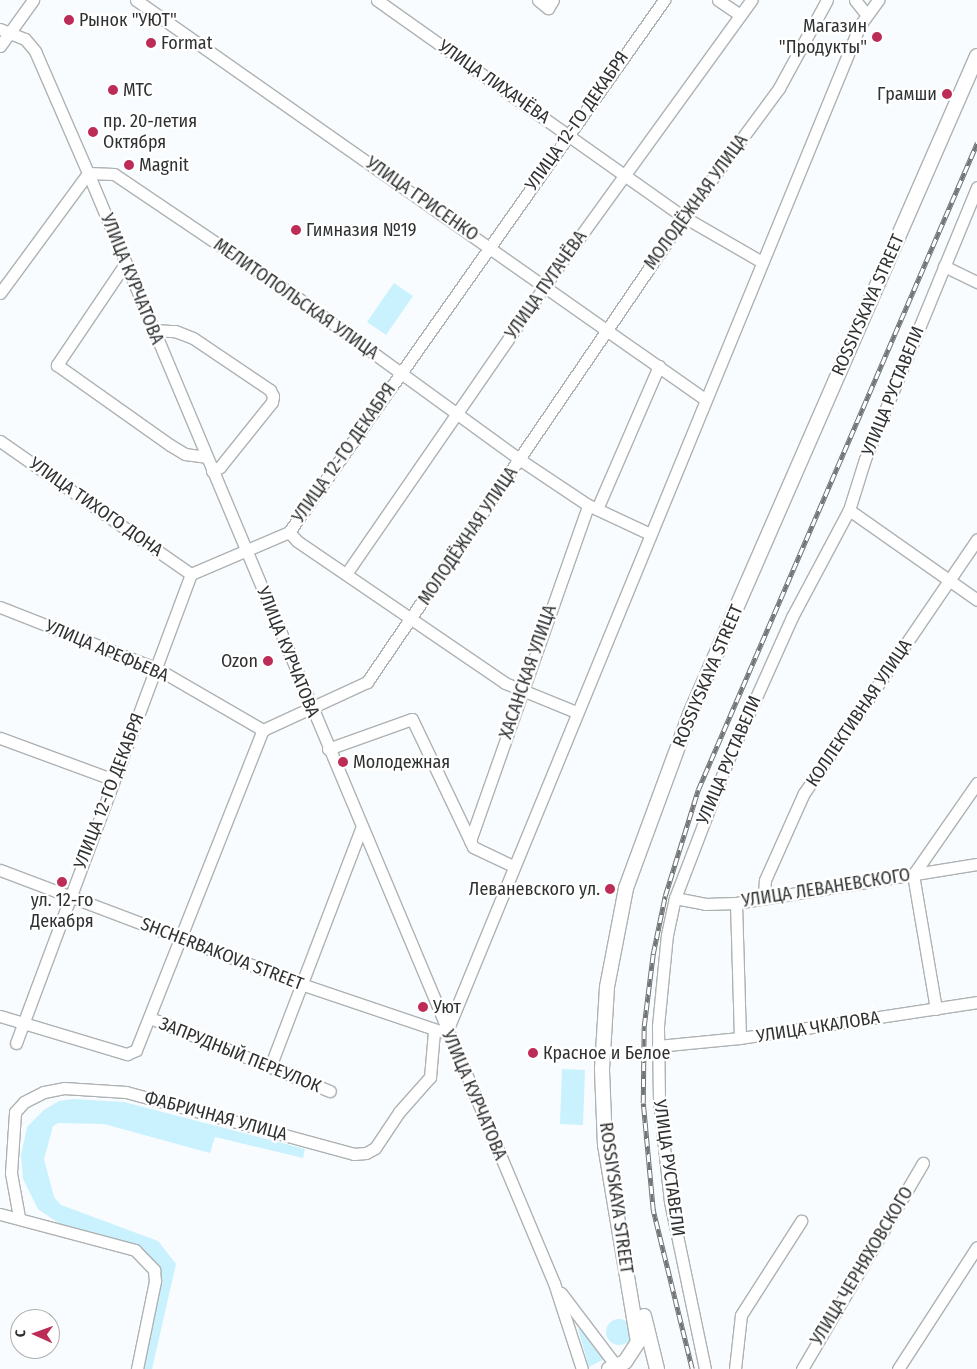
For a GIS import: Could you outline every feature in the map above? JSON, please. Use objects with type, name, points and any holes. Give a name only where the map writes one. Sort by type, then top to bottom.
[{"type":"main road","points":[[615,1368],[633,1353],[639,1332],[617,1230],[605,1145],[602,1069],[607,987],[626,888],[690,714],[977,56]]},
{"type":"main road","name":"ROSSIYSKAYA STREET","points":[[655,1369],[624,1228],[613,1153],[609,1070],[614,988],[633,889],[697,716],[977,75]]},
{"type":"street","points":[[0,46],[5,30],[33,0]]},
{"type":"street","name":"УЛИЦА ГРИСЕНКО","points":[[136,0],[490,246],[706,400]]},
{"type":"street","name":"УЛИЦА ЛИХАЧЁВА","points":[[377,0],[684,217],[762,262]]},
{"type":"street","points":[[538,0],[548,8],[554,0]]},
{"type":"street","name":"УЛИЦА 12-ГО ДЕКАБРЯ","points":[[16,1044],[69,897],[191,574],[247,552],[289,532],[567,133],[664,0]]},
{"type":"street","points":[[718,0],[740,16]]},
{"type":"street","name":"УЛИЦА ПУГАЧЁВА","points":[[346,574],[545,285],[751,0]]},
{"type":"street","name":"МОЛОДЁЖНАЯ УЛИЦА","points":[[263,730],[367,682],[412,619],[684,217],[779,88],[827,0]]},
{"type":"street","points":[[855,0],[866,14]]},
{"type":"street","points":[[446,1031],[762,262],[866,14],[878,0]]},
{"type":"street","name":"УЛИЦА КУРЧАТОВА","points":[[5,30],[25,39],[35,51],[88,173],[361,829],[554,1284],[582,1369]]},
{"type":"street","points":[[0,293],[88,173]]},
{"type":"street","name":"МЕЛИТОПОЛЬСКАЯ УЛИЦА","points":[[88,173],[114,174],[400,372],[519,459],[592,507],[650,534]]},
{"type":"street","name":"УЛИЦА РУСТАВЕЛИ","points":[[705,1369],[670,1202],[659,1101],[658,1046],[667,935],[674,898],[728,760],[792,617],[849,510],[865,459],[977,187]]},
{"type":"street","points":[[125,264],[57,365],[184,454],[206,457]]},
{"type":"street","points":[[944,266],[977,282]]},
{"type":"street","points":[[153,330],[175,331],[193,338],[270,390],[273,396],[272,402],[226,460],[212,471]]},
{"type":"street","name":"ХАСАНСКАЯ УЛИЦА","points":[[470,841],[520,691],[592,507],[658,366]]},
{"type":"street","name":"УЛИЦА ТИХОГО ДОНА","points":[[0,440],[191,574]]},
{"type":"street","points":[[849,510],[977,600]]},
{"type":"street","points":[[289,532],[346,574],[520,691],[576,712]]},
{"type":"street","name":"КОЛЛЕКТИВНАЯ УЛИЦА","points":[[764,897],[765,880],[804,792],[977,539]]},
{"type":"street","name":"УЛИЦА АРЕФЬЕВА","points":[[0,607],[156,668],[263,730]]},
{"type":"street","points":[[328,749],[412,720],[470,841],[476,849],[514,866]]},
{"type":"street","points":[[0,1016],[127,1054],[136,1050],[263,730]]},
{"type":"street","points":[[0,738],[114,780]]},
{"type":"street","points":[[936,1009],[913,875],[977,783]]},
{"type":"street","points":[[270,1067],[361,829]]},
{"type":"street","name":"УЛИЦА ЛЕВАНЕВСКОГО","points":[[674,898],[705,904],[736,903],[977,864]]},
{"type":"street","name":"SHCHERBAKOVA STREET","points":[[0,870],[301,984],[434,1031],[446,1031]]},
{"type":"street","points":[[736,903],[740,1038]]},
{"type":"street","name":"УЛИЦА ЧКАЛОВА","points":[[658,1046],[740,1038],[977,1002]]},
{"type":"street","name":"ЗАПРУДНЫЙ ПЕРЕУЛОК","points":[[150,1018],[330,1091]]},
{"type":"street","name":"ФАБРИЧНАЯ УЛИЦА","points":[[19,1218],[11,1173],[14,1112],[24,1102],[64,1088],[126,1092],[354,1154],[366,1153],[375,1148],[399,1112],[430,1077],[434,1031]]},
{"type":"street","name":"УЛИЦА ЧЕРНЯХОВСКОГО","points":[[802,1369],[923,1163]]},
{"type":"street","points":[[0,1214],[135,1250],[154,1270],[155,1281],[137,1369]]},
{"type":"street","points":[[735,1369],[741,1315],[801,1221]]},
{"type":"street","points":[[898,1369],[977,1247]]},
{"type":"street","name":"УЛИЦА КУРЧАТОВА","points":[[554,1284],[615,1368]]},
{"type":"shaded area","points":[[394,283],[413,296],[386,335],[367,322]]},
{"type":"shaded area","points":[[562,1069],[585,1070],[583,1125],[560,1124]]},
{"type":"shaded area","points":[[73,1099],[124,1102],[305,1149],[303,1158],[215,1137],[210,1153],[104,1124],[58,1123],[53,1126],[44,1159],[54,1197],[61,1205],[158,1241],[176,1264],[152,1369],[141,1369],[161,1284],[159,1267],[139,1248],[60,1224],[38,1209],[23,1179],[21,1155],[27,1127],[44,1110],[59,1101]]},
{"type":"shaded area","points":[[619,1319],[628,1323],[632,1332],[628,1341],[619,1345],[610,1341],[606,1332],[610,1323]]},
{"type":"shaded area","points":[[578,1329],[604,1359],[589,1367]]},
{"type":"railway","points":[[692,1369],[653,1210],[643,1103],[644,1026],[653,954],[665,896],[698,790],[977,143]]},
{"type":"place","name":"Рынок \"УЮТ\"","points":[[69,20]]},
{"type":"place","name":"Магазин \"Продукты\"","points":[[877,37]]},
{"type":"place","name":"Format","points":[[151,43]]},
{"type":"place","name":"МТС","points":[[113,90]]},
{"type":"place","name":"Грамши","points":[[947,94]]},
{"type":"place","name":"пр. 20-летия Октября","points":[[93,132]]},
{"type":"place","name":"Magnit","points":[[129,165]]},
{"type":"place","name":"Гимназия №19","points":[[296,230]]},
{"type":"place","name":"Ozon","points":[[268,661]]},
{"type":"place","name":"Молодежная","points":[[343,762]]},
{"type":"place","name":"ул. 12-го Декабря","points":[[62,882]]},
{"type":"place","name":"Леваневского ул.","points":[[610,889]]},
{"type":"place","name":"Уют","points":[[423,1007]]},
{"type":"place","name":"Красное и Белое","points":[[533,1053]]}]
